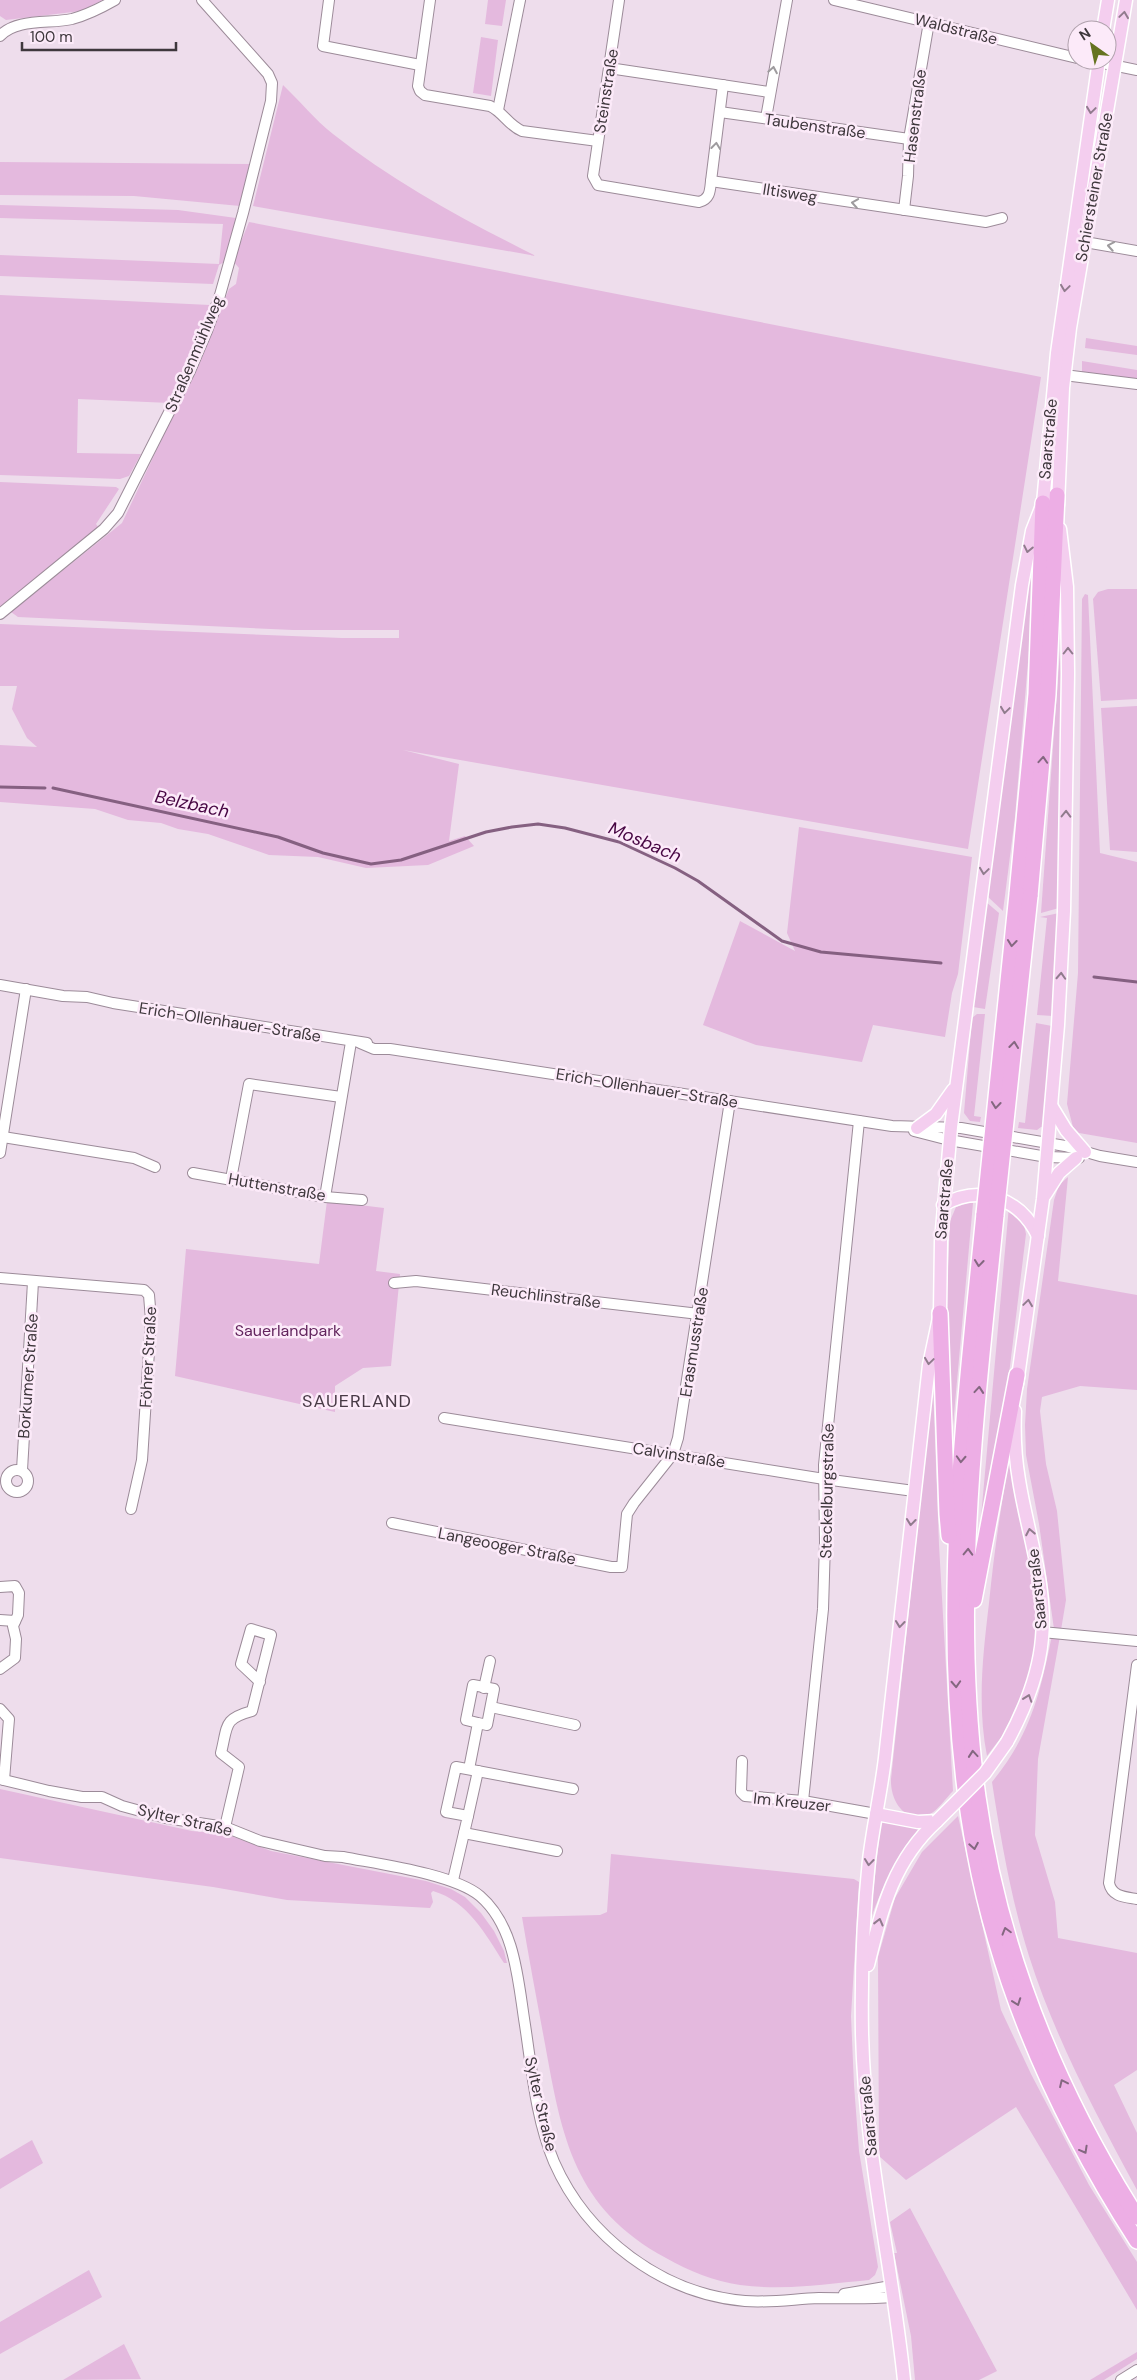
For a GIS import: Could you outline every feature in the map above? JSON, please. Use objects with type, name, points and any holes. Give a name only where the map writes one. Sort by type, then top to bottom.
[{"type":"highway","points":[[1023,895],[1040,794],[1052,631],[1057,495]]},
{"type":"highway","points":[[1044,503],[1039,570],[1036,694],[1023,895],[990,1215],[962,1442],[954,1575],[955,1673],[960,1747],[975,1854],[990,1919],[1012,1990],[1046,2073],[1076,2136],[1137,2241]]},
{"type":"highway","points":[[990,1215],[974,1442],[968,1566],[967,1636],[970,1721],[978,1798],[992,1874],[1011,1948],[1037,2023],[1068,2095],[1137,2217]]},
{"type":"highway","points":[[940,1313],[946,1514],[954,1575]]},
{"type":"highway","points":[[967,1636],[1017,1375]]},
{"type":"main road","points":[[1105,20],[1108,0]]},
{"type":"main road","name":"Schiersteiner Straße","points":[[1117,58],[1126,0]]},
{"type":"main road","name":"Schiersteiner Straße","points":[[1059,375],[1094,70]]},
{"type":"main road","name":"Schiersteiner Straße","points":[[1059,375],[1085,242],[1115,70]]},
{"type":"main road","name":"Saarstraße","points":[[862,1986],[884,1901],[891,1887],[912,1849],[985,1773],[1007,1742],[1026,1704],[1039,1657],[1042,1632],[1039,1582],[1019,1480],[1015,1445],[1017,1375],[1038,1236],[1049,1143],[1064,912],[1068,674],[1067,588],[1057,495],[1059,375]]},
{"type":"main road","name":"Saarstraße","points":[[904,2380],[890,2264],[884,2245],[869,2145],[865,2099],[862,1986],[864,1922],[869,1858],[883,1770],[928,1365],[940,1313],[943,1205],[949,1140],[1022,585],[1032,531],[1044,503],[1059,375]]},
{"type":"main road","points":[[910,1128],[936,1114],[945,1103],[957,1078]]},
{"type":"main road","points":[[1043,1199],[1059,1173],[1080,1155],[1052,1107]]},
{"type":"main road","points":[[943,1205],[968,1195],[985,1195],[1001,1198],[1022,1212],[1038,1236]]},
{"type":"main road","points":[[883,1770],[885,1801],[898,1819]]},
{"type":"main road","points":[[876,1814],[918,1822],[937,1821]]},
{"type":"street","points":[[2,31],[14,27],[73,19],[95,11],[115,0]]},
{"type":"street","name":"Straßenmühlweg","points":[[0,614],[104,529],[115,517],[190,371],[220,295],[246,204],[272,92],[268,74],[202,0]]},
{"type":"street","points":[[329,0],[323,46],[420,65]]},
{"type":"street","points":[[430,0],[418,86],[425,95],[490,106],[498,110],[512,126],[522,131],[598,141]]},
{"type":"street","points":[[498,110],[520,0]]},
{"type":"street","name":"Steinstraße","points":[[619,0],[593,176],[595,182],[600,186],[699,202],[705,200],[708,196],[711,181]]},
{"type":"street","points":[[766,118],[769,92],[787,0]]},
{"type":"street","name":"Waldstraße","points":[[834,0],[1067,56]]},
{"type":"street","name":"Hasenstraße","points":[[904,210],[908,176],[909,139],[929,22]]},
{"type":"street","points":[[1117,65],[1137,70]]},
{"type":"street","name":"Taubenstraße","points":[[609,68],[769,92]]},
{"type":"street","points":[[711,181],[723,85]]},
{"type":"street","name":"Taubenstraße","points":[[720,112],[909,139]]},
{"type":"street","name":"Iltisweg","points":[[711,181],[986,222],[1002,218]]},
{"type":"street","points":[[1085,242],[1137,251]]},
{"type":"street","points":[[1059,375],[1137,384]]},
{"type":"street","name":"Erich-Ollenhauer-Straße","points":[[0,985],[86,1002],[100,1001],[355,1042],[374,1048],[859,1121],[910,1128],[951,1127],[1049,1143],[1080,1155]]},
{"type":"street","points":[[0,1154],[26,989]]},
{"type":"street","points":[[325,1196],[341,1098],[355,1042]]},
{"type":"street","points":[[231,1179],[249,1084],[341,1098]]},
{"type":"street","name":"Erasmusstraße","points":[[622,1567],[628,1514],[673,1454],[678,1438],[699,1314],[730,1101]]},
{"type":"street","name":"Steckelburgstraße","points":[[803,1801],[822,1609],[825,1542],[824,1479],[836,1332],[843,1284],[859,1121]]},
{"type":"street","name":"Erich-Ollenhauer-Straße","points":[[910,1128],[949,1140],[1047,1157],[1100,1156],[1137,1162]]},
{"type":"street","points":[[3,1137],[134,1158],[155,1167]]},
{"type":"street","name":"Huttenstraße","points":[[193,1173],[325,1196],[362,1200]]},
{"type":"street","name":"Föhrer Straße","points":[[0,1278],[144,1290],[149,1295],[151,1320],[142,1460],[131,1509]]},
{"type":"street","name":"Reuchlinstraße","points":[[394,1283],[416,1281],[699,1314]]},
{"type":"street","name":"Borkumer Straße","points":[[22,1470],[33,1282]]},
{"type":"street","name":"Calvinstraße","points":[[444,1418],[824,1479],[914,1491]]},
{"type":"street","name":"Langeooger Straße","points":[[392,1523],[611,1567],[622,1567]]},
{"type":"street","points":[[0,1587],[15,1586],[19,1593],[16,1621],[13,1626],[16,1639],[15,1658],[0,1669]]},
{"type":"street","points":[[0,1620],[16,1621]]},
{"type":"street","points":[[225,1827],[239,1767],[221,1753],[229,1720],[236,1715],[252,1711],[260,1682],[271,1635],[251,1630],[242,1664],[260,1682]]},
{"type":"street","points":[[1042,1632],[1137,1642]]},
{"type":"street","points":[[484,1688],[490,1661]]},
{"type":"street","points":[[1137,1665],[1109,1883],[1110,1889],[1114,1894],[1137,1899]]},
{"type":"street","points":[[473,1685],[494,1689],[491,1707],[487,1724],[466,1720],[473,1685]]},
{"type":"street","points":[[491,1707],[576,1725]]},
{"type":"street","points":[[0,1709],[9,1719],[2,1779]]},
{"type":"street","points":[[453,1880],[468,1816],[478,1723]]},
{"type":"street","name":"Im Kreuzer","points":[[742,1761],[742,1795],[803,1801],[876,1814]]},
{"type":"street","points":[[468,1816],[446,1812],[456,1767],[573,1789]]},
{"type":"street","name":"Sylter Straße","points":[[2,1779],[82,1797],[100,1804],[122,1806],[166,1818],[225,1827],[260,1841],[306,1850],[325,1856],[342,1857],[453,1880],[465,1887],[476,1900],[493,1911],[506,1934],[514,1959],[533,2080],[544,2134],[568,2190],[587,2216],[610,2240],[638,2262],[661,2276],[687,2287],[744,2301],[819,2298],[892,2291]]},
{"type":"street","points":[[464,1833],[557,1851]]},
{"type":"street","points":[[1121,2380],[1137,2370]]},
{"type":"green space","points":[[0,0],[103,0],[81,11],[6,20],[0,16]]},
{"type":"green space","points":[[488,0],[506,0],[502,26],[485,24]]},
{"type":"green space","points":[[481,37],[498,40],[491,96],[473,93]]},
{"type":"green space","points":[[283,85],[326,129],[381,169],[457,215],[536,256],[253,206]]},
{"type":"green space","points":[[0,162],[250,164],[240,206],[134,196],[0,195]]},
{"type":"green space","points":[[0,205],[178,210],[236,218],[226,261],[219,265],[213,284],[0,276],[0,255],[219,264],[223,224],[0,218]]},
{"type":"green space","points":[[249,222],[1041,377],[968,849],[403,750],[459,764],[449,841],[465,836],[474,846],[428,865],[366,868],[318,857],[269,855],[208,834],[178,829],[161,823],[128,820],[95,809],[0,802],[0,745],[37,747],[27,738],[12,709],[17,686],[0,686],[0,624],[342,638],[399,638],[399,630],[293,630],[18,617],[11,612],[122,523],[206,346],[229,289],[236,284],[239,268],[233,261]]},
{"type":"green space","points":[[0,295],[210,305],[170,403],[78,399],[77,453],[141,454],[129,476],[120,479],[0,475]]},
{"type":"green space","points":[[1086,338],[1137,346],[1137,355],[1085,348]]},
{"type":"green space","points":[[1082,361],[1137,370],[1137,382],[1082,374]]},
{"type":"green space","points":[[0,482],[116,487],[119,489],[96,524],[98,527],[0,607]]},
{"type":"green space","points":[[1029,574],[1031,574],[1029,650],[1015,817],[1003,911],[987,896]]},
{"type":"green space","points":[[1108,589],[1137,589],[1137,699],[1101,701],[1093,599],[1098,592]]},
{"type":"green space","points":[[1085,594],[1088,595],[1100,853],[1137,862],[1137,1143],[1079,1133],[1073,1127],[1067,1104],[1078,973],[1082,599]]},
{"type":"green space","points":[[1065,635],[1059,908],[1041,913],[1061,636]]},
{"type":"green space","points":[[1137,706],[1137,852],[1110,850],[1101,708]]},
{"type":"green space","points":[[799,827],[972,857],[958,974],[952,993],[945,1037],[873,1025],[862,1062],[756,1045],[703,1025],[740,921],[795,951],[787,933]]},
{"type":"green space","points":[[986,902],[999,913],[985,1009],[973,1007]]},
{"type":"green space","points":[[1059,913],[1053,1016],[1037,1015],[1047,918],[1040,917]]},
{"type":"green space","points":[[977,1014],[985,1014],[974,1116],[981,1117],[980,1122],[970,1121],[964,1113],[972,1018]]},
{"type":"green space","points":[[1036,1023],[1052,1026],[1045,1127],[1037,1130],[1018,1128],[1019,1122],[1025,1123]]},
{"type":"green space","points":[[1068,1177],[1058,1281],[1137,1295],[1137,1390],[1080,1386],[1042,1397],[1040,1411],[1046,1464],[1057,1511],[1066,1600],[1061,1630],[1054,1629],[1039,1524],[1026,1455],[1025,1425],[1027,1389],[1054,1200],[1059,1185]]},
{"type":"green space","name":"Sauerlandpark","points":[[327,1201],[384,1208],[376,1271],[400,1274],[391,1366],[363,1368],[335,1386],[335,1412],[175,1376],[186,1249],[319,1264]]},
{"type":"green space","points":[[973,1203],[951,1448],[946,1313],[950,1221],[956,1207]]},
{"type":"green space","points":[[1009,1206],[1024,1225],[1026,1234],[1006,1399],[984,1517],[981,1517]]},
{"type":"green space","points":[[933,1385],[939,1545],[953,1791],[933,1812],[921,1817],[906,1814],[896,1803],[891,1787],[891,1779]]},
{"type":"green space","points":[[1010,1455],[1029,1548],[1036,1609],[1035,1640],[1031,1671],[1022,1702],[1011,1723],[987,1756],[982,1718],[983,1660],[995,1547]]},
{"type":"green space","points":[[1052,1635],[1060,1636],[1038,1759],[1035,1835],[1055,1902],[1058,1938],[1137,1953],[1137,2070],[1114,2085],[1137,2133],[1137,2190],[1077,2075],[1039,1986],[1012,1891],[992,1782],[1016,1747],[1032,1713]]},
{"type":"green space","points":[[0,1789],[192,1831],[226,1834],[271,1851],[426,1881],[451,1889],[465,1897],[481,1913],[494,1931],[504,1951],[507,1963],[504,1963],[475,1920],[466,1911],[445,1896],[433,1891],[431,1893],[433,1902],[430,1908],[287,1900],[213,1887],[0,1858]]},
{"type":"green space","points":[[958,1816],[1001,2010],[1031,2074],[1089,2185],[1137,2262],[1137,2310],[1016,2107],[906,2180],[879,2156],[878,1957],[895,1898],[922,1852]]},
{"type":"green space","points":[[881,1822],[921,1829],[891,1872],[870,1921]]},
{"type":"green space","points":[[611,1854],[854,1879],[859,1882],[851,2016],[859,2151],[878,2267],[875,2275],[869,2280],[804,2286],[756,2287],[711,2278],[675,2263],[635,2238],[611,2217],[592,2193],[577,2168],[566,2140],[558,2110],[522,1917],[600,1915],[607,1912]]},
{"type":"green space","points":[[32,2140],[43,2163],[0,2189],[0,2159]]},
{"type":"green space","points":[[910,2208],[997,2371],[979,2380],[915,2380],[911,2336],[894,2253],[897,2253],[890,2222]]},
{"type":"green space","points":[[89,2270],[102,2297],[0,2354],[0,2322]]},
{"type":"green space","points":[[124,2344],[141,2379],[63,2380]]},
{"type":"green space","points":[[1137,2352],[1137,2359],[1104,2380],[1090,2380]]},
{"type":"waterway","name":"Belzbach","points":[[0,787],[45,788]]},
{"type":"waterway","name":"Mosbach","points":[[53,788],[278,837],[323,853],[371,864],[401,860],[486,832],[512,827],[538,824],[565,828],[619,842],[675,868],[698,881],[782,941],[821,952],[941,963]]},
{"type":"waterway","name":"Mosbach","points":[[1094,977],[1137,982]]},
{"type":"district","name":"SAUERLAND","points":[[357,1401]]}]
